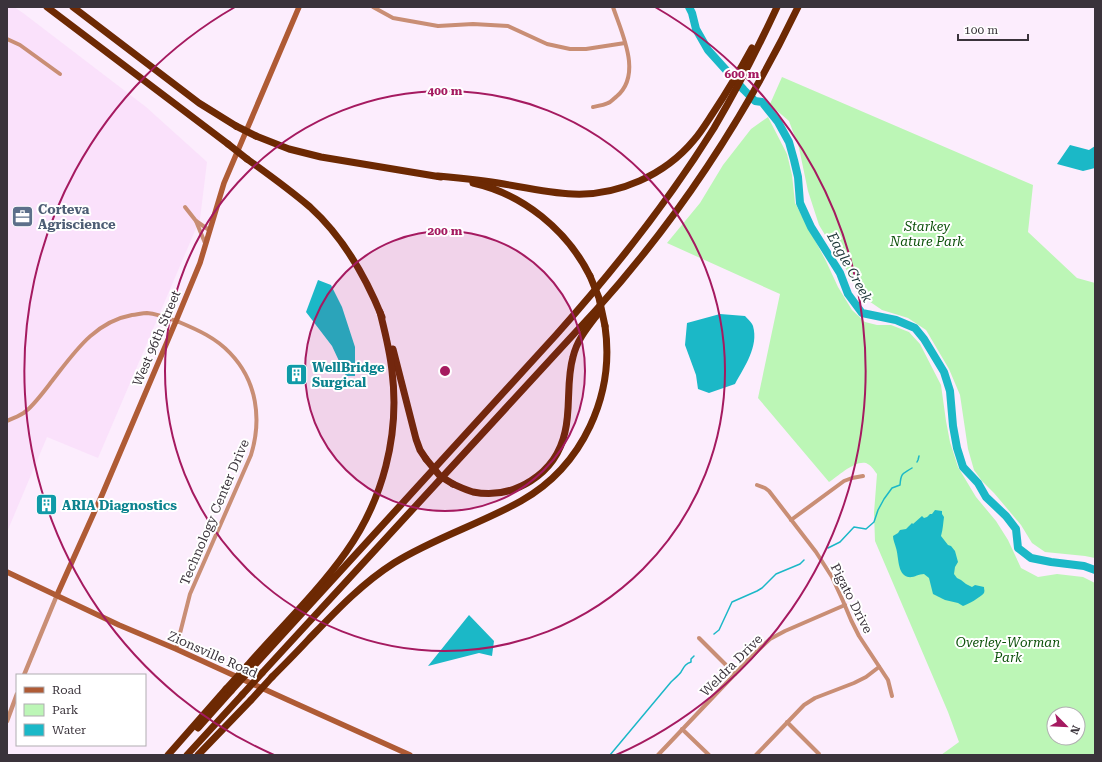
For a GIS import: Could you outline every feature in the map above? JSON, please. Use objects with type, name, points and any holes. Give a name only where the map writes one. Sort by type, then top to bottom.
[{"type":"highway","points":[[47,7],[301,200],[328,226],[345,247],[359,268],[380,312],[391,342],[420,450],[440,476],[453,484],[468,490],[490,493],[505,492],[532,481],[549,465],[561,446],[565,433],[571,364],[576,346],[584,332],[706,170],[770,63],[798,7]]},
{"type":"highway","points":[[73,7],[199,103],[236,126],[256,136],[289,149],[322,157],[438,176],[567,194],[589,194],[616,189],[643,179],[660,170],[676,158],[695,139],[724,102]]},
{"type":"highway","points":[[168,755],[556,335],[640,236],[700,149],[724,102],[777,7]]},
{"type":"highway","points":[[198,755],[272,677],[363,586],[385,570],[416,551],[521,501],[540,488],[557,473],[571,457],[584,437],[593,419],[601,399],[605,381],[607,339],[599,298],[590,276],[577,254],[553,226],[530,208],[508,196],[486,187],[438,176]]},
{"type":"highway","points":[[187,755],[618,286]]},
{"type":"highway","points":[[250,667],[309,597],[353,541],[365,520],[378,491],[388,458],[394,406],[391,360],[380,312]]},
{"type":"highway","points":[[173,755],[229,690]]},
{"type":"main road","name":"West 96th Street","points":[[57,595],[105,489],[200,263],[224,182],[299,7]]},
{"type":"main road","name":"Zionsville Road","points":[[7,572],[119,625],[176,649],[408,754]]},
{"type":"street","points":[[373,7],[393,18],[438,26],[473,24],[508,26],[547,44],[570,49],[586,49],[625,43]]},
{"type":"street","points":[[593,107],[608,103],[619,95],[626,86],[629,75],[629,61],[625,43],[613,7]]},
{"type":"street","points":[[7,39],[20,45],[60,74]]},
{"type":"street","points":[[185,207],[196,221],[205,243]]},
{"type":"street","points":[[196,221],[209,230]]},
{"type":"street","name":"Technology Center Drive","points":[[7,421],[26,412],[79,347],[100,328],[122,317],[145,313],[160,315],[176,321],[207,335],[223,345],[243,369],[248,378],[254,398],[257,418],[256,437],[251,455],[190,594],[176,649]]},
{"type":"street","points":[[792,520],[844,481],[863,476]]},
{"type":"street","name":"Pigato Drive","points":[[757,485],[769,491],[816,552],[832,577],[859,636],[888,680],[892,696]]},
{"type":"street","name":"West 96th Street","points":[[24,674],[57,595]]},
{"type":"street","name":"Weldra Drive","points":[[658,755],[770,639],[845,605]]},
{"type":"street","points":[[699,638],[735,674]]},
{"type":"street","points":[[756,755],[804,705],[815,698],[866,677],[879,667]]},
{"type":"street","points":[[7,722],[16,697]]},
{"type":"street","points":[[787,722],[819,754]]},
{"type":"street","points":[[682,729],[710,755]]},
{"type":"shaded area","points":[[7,7],[14,7],[23,13],[146,107],[207,162],[200,219],[98,458],[47,437],[7,532]]},
{"type":"green space","name":"Starkey Nature Park","points":[[782,77],[1033,185],[1028,232],[1077,278],[1095,283],[1095,558],[1045,552],[1032,543],[1021,525],[974,470],[968,449],[960,395],[949,369],[926,330],[908,318],[882,310],[863,297],[819,225],[808,191],[799,148],[789,121],[770,104]]},
{"type":"green space","name":"Overley-Worman Park","points":[[768,117],[787,154],[792,175],[795,203],[838,287],[852,310],[865,322],[877,325],[891,325],[909,332],[920,344],[941,385],[950,442],[958,467],[976,497],[996,521],[1008,540],[1021,568],[1038,577],[1057,574],[1083,577],[1095,583],[1095,755],[941,755],[959,742],[948,712],[875,541],[874,513],[877,474],[869,465],[862,463],[852,466],[829,482],[758,398],[780,294],[667,243],[700,203],[723,165],[751,129]]},
{"type":"water","points":[[1070,145],[1089,150],[1095,146],[1095,168],[1083,171],[1057,164]]},
{"type":"water","points":[[318,280],[331,285],[342,307],[355,347],[355,376],[346,376],[332,346],[306,312]]},
{"type":"water","points":[[720,314],[745,316],[753,326],[754,342],[750,356],[735,384],[709,393],[698,389],[696,375],[685,345],[687,323]]},
{"type":"water","points":[[935,510],[942,511],[944,517],[941,536],[955,551],[958,562],[955,567],[954,574],[957,578],[972,587],[975,585],[984,587],[984,593],[982,595],[963,606],[933,594],[929,578],[924,574],[908,577],[904,575],[900,569],[893,536],[900,530],[906,529],[922,516],[924,518],[932,514]]},
{"type":"water","points":[[469,615],[494,641],[492,656],[479,653],[428,666]]},
{"type":"waterway","name":"Eagle Creek","points":[[689,7],[696,29],[708,50],[755,101],[762,102],[778,122],[789,142],[794,160],[798,177],[800,203],[811,227],[840,273],[848,294],[862,313],[896,320],[915,328],[924,339],[944,372],[950,391],[953,426],[957,448],[963,467],[978,483],[986,497],[1006,516],[1016,529],[1018,548],[1031,558],[1084,566],[1095,570]]},
{"type":"waterway","points":[[917,462],[919,456]]},
{"type":"waterway","points":[[828,548],[840,542],[854,527],[866,529],[874,522],[884,499],[892,488],[900,485],[903,474],[912,468]]},
{"type":"waterway","points":[[714,634],[719,630],[732,602],[757,591],[776,574],[800,564],[804,560]]},
{"type":"waterway","points":[[610,755],[671,682],[685,666],[691,662],[691,659],[694,656]]},
{"type":"place","name":"Corteva Agriscience","points":[[23,216]]},
{"type":"place","name":"WellBridge Surgical","points":[[297,374]]},
{"type":"place","name":"ARIA Diagnostics","points":[[46,505]]}]
